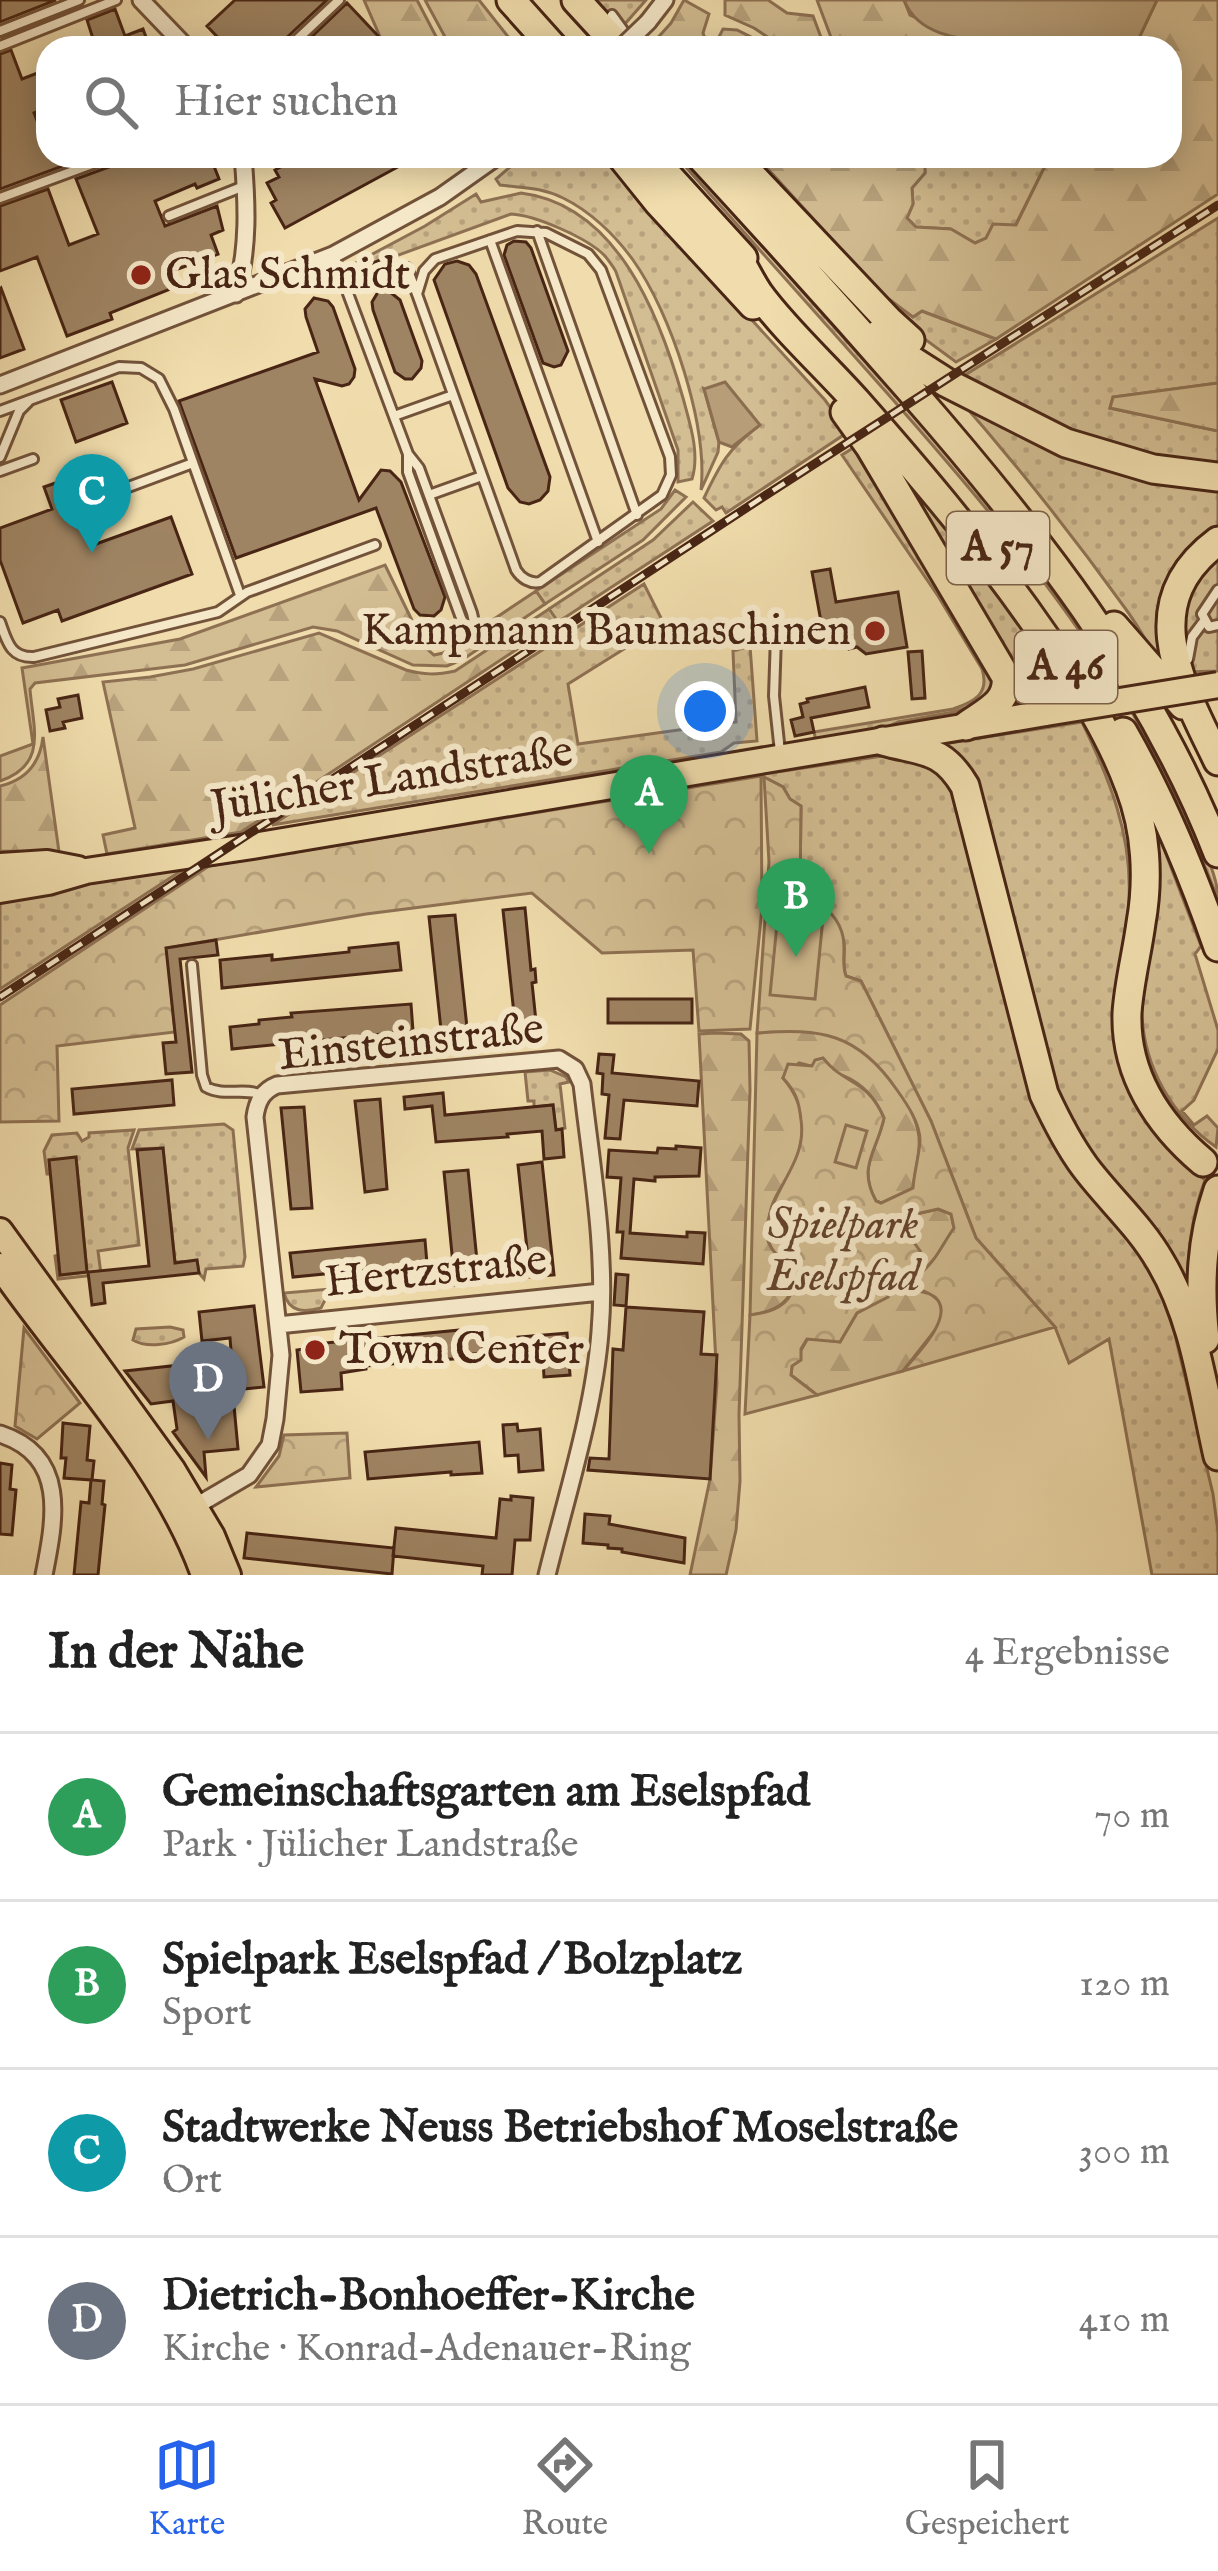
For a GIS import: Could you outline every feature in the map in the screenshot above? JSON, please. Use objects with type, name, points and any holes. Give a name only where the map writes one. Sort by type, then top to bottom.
[{"type":"highway","points":[[511,0],[543,36]]},
{"type":"highway","points":[[556,0],[590,36]]},
{"type":"highway","points":[[576,0],[610,36]]},
{"type":"highway","points":[[631,168],[838,401],[917,526],[1006,676],[1001,702],[965,726]]},
{"type":"highway","name":"A 57","points":[[661,168],[1021,575],[1101,693],[1145,770],[1218,947]]},
{"type":"highway","name":"A 57","points":[[711,168],[1007,502],[1076,592],[1177,761],[1218,853]]},
{"type":"highway","points":[[744,168],[889,321],[978,397]]},
{"type":"highway","name":"A 46","points":[[732,246],[759,294],[970,533],[1104,728],[1131,790],[1146,868],[1127,1016],[1132,1055],[1159,1118],[1203,1162]]},
{"type":"highway","points":[[803,268],[910,360],[1020,422],[1112,459],[1218,477]]},
{"type":"highway","points":[[1218,541],[1202,553],[1178,588],[1169,629],[1172,655],[1218,761]]},
{"type":"highway","points":[[1076,592],[1112,624],[1204,732]]},
{"type":"highway","points":[[883,741],[940,756],[965,786],[1044,1094],[1063,1134],[1159,1258],[1178,1295],[1218,1456]]},
{"type":"highway","points":[[1217,1192],[1203,1244],[1200,1295],[1218,1405]]},
{"type":"main road","name":"Jülicher Landstraße","points":[[0,890],[86,871],[1218,685]]},
{"type":"main road","name":"Jülicher Landstraße","points":[[0,866],[47,863],[86,871]]},
{"type":"main road","points":[[0,1231],[196,1506],[228,1575]]},
{"type":"main road","points":[[0,1266],[160,1486],[189,1536],[204,1575]]},
{"type":"street","points":[[142,0],[176,36]]},
{"type":"street","points":[[633,36],[665,0]]},
{"type":"street","points":[[236,294],[247,238],[244,168]]},
{"type":"street","points":[[0,385],[333,254],[440,197],[482,168]]},
{"type":"street","name":"Einsteinstraße","points":[[196,1506],[249,1475],[270,1445],[280,1376],[255,1117],[262,1095],[277,1085],[548,1058],[568,1063],[582,1084],[601,1292],[592,1385],[548,1575]]},
{"type":"street","name":"Hertzstraße","points":[[278,1325],[601,1292]]},
{"type":"street","points":[[0,1434],[34,1453],[50,1480],[53,1498],[44,1575]]},
{"type":"lane","points":[[0,31],[79,0]]},
{"type":"lane","points":[[0,46],[116,0]]},
{"type":"lane","points":[[301,36],[339,0]]},
{"type":"lane","points":[[612,15],[627,36]]},
{"type":"lane","points":[[0,197],[81,168]]},
{"type":"lane","points":[[169,216],[245,185]]},
{"type":"lane","points":[[407,268],[516,570],[529,581],[543,580],[664,492],[671,475],[670,457],[600,267],[584,251],[537,231],[517,231],[435,259],[424,271],[417,295]]},
{"type":"lane","points":[[537,231],[638,514]]},
{"type":"lane","points":[[490,240],[598,542]]},
{"type":"lane","points":[[333,254],[408,454],[429,495],[472,613],[470,626],[461,618],[408,472],[408,454]]},
{"type":"lane","points":[[0,411],[119,367],[141,368],[159,379],[240,595]]},
{"type":"lane","points":[[394,416],[453,395]]},
{"type":"lane","points":[[0,457],[19,411],[34,398]]},
{"type":"lane","points":[[0,471],[33,459]]},
{"type":"lane","points":[[88,502],[193,463]]},
{"type":"lane","points":[[429,495],[482,476]]},
{"type":"lane","points":[[0,622],[12,651],[34,657],[218,613],[240,595],[376,545]]},
{"type":"lane","points":[[1218,590],[1202,614],[1209,627],[1218,625]]},
{"type":"lane","points":[[1188,678],[1192,637],[1204,621]]},
{"type":"lane","points":[[754,636],[776,636],[774,696],[781,759]]},
{"type":"lane","points":[[192,965],[206,1087],[215,1092],[262,1095]]},
{"type":"green space","points":[[364,0],[417,0],[436,36],[380,36]]},
{"type":"green space","points":[[425,0],[479,0],[508,36],[444,36]]},
{"type":"green space","points":[[584,0],[646,0],[616,34]]},
{"type":"green space","points":[[684,0],[709,14],[704,36],[659,36]]},
{"type":"green space","points":[[725,0],[768,0],[787,13],[813,16],[820,36],[766,36],[725,15]]},
{"type":"green space","points":[[817,0],[904,0],[910,15],[960,36],[830,36]]},
{"type":"green space","points":[[1157,0],[1218,0],[1218,194],[996,339],[922,311],[913,317],[882,294],[767,168],[925,168],[912,188],[913,204],[907,218],[916,227],[951,229],[975,243],[986,238],[993,224],[1016,225],[1044,168],[1182,168],[1182,36],[1140,36]]},
{"type":"green space","points":[[723,29],[749,36],[720,36]]},
{"type":"green space","points":[[509,168],[617,168],[825,400],[848,432],[726,513],[722,507],[716,510],[704,498],[710,486],[732,450],[759,425],[704,389],[719,442],[701,490],[699,434],[684,370],[661,309],[633,260],[601,225],[563,198],[500,185],[496,179]]},
{"type":"green space","points":[[687,168],[693,168],[922,426],[1047,578],[1120,687],[1153,745],[1205,852],[1218,899],[1185,820],[1120,692],[1063,609],[938,451]]},
{"type":"green space","points":[[925,168],[1044,168],[1015,226],[975,243],[950,229],[916,227],[907,218],[913,204],[912,188]]},
{"type":"green space","points":[[521,193],[555,202],[584,219],[630,270],[662,333],[683,398],[695,449],[692,479],[678,482],[678,450],[616,272],[586,242],[546,223],[511,214],[352,272],[350,266],[476,194],[481,202]]},
{"type":"green space","points":[[1218,218],[1218,383],[1113,397],[1110,408],[1218,431],[1218,464],[1148,455],[1105,442],[965,375]]},
{"type":"green space","points":[[882,294],[913,317],[922,311],[996,339],[956,362],[911,329]]},
{"type":"green space","points":[[1218,383],[1218,431],[1110,408],[1113,397]]},
{"type":"green space","points":[[952,391],[1218,486],[1218,536],[1187,563],[1172,676],[1063,525]]},
{"type":"green space","points":[[874,445],[1001,597],[1068,695],[1048,699],[1029,695]]},
{"type":"green space","points":[[856,446],[994,679],[977,704],[898,722],[879,731],[816,741],[814,732],[953,709],[974,700],[984,685],[982,669],[938,596],[842,455]]},
{"type":"green space","points":[[675,490],[686,497],[643,540],[545,604],[536,591],[661,509]]},
{"type":"green space","points":[[693,502],[713,521],[558,622],[549,609],[653,540]]},
{"type":"green space","points":[[1218,551],[1218,671],[1185,672],[1183,599]]},
{"type":"green space","points":[[385,565],[425,647],[434,655],[536,591],[545,604],[447,666],[413,665],[337,631],[313,627],[185,665],[35,683],[30,689],[34,731],[34,744],[31,755],[15,774],[0,781],[0,756],[33,744],[22,668],[180,639]]},
{"type":"green space","points":[[644,584],[664,624],[568,684],[578,744],[736,722],[733,651],[750,646],[757,741],[734,743],[721,752],[272,825]]},
{"type":"green space","points":[[549,609],[558,622],[241,832],[107,854],[103,835],[135,828],[103,682],[193,669],[319,633],[406,670],[425,674],[455,671]]},
{"type":"green space","points":[[1082,722],[1110,785],[1127,851],[1128,908],[1115,1012],[1122,1068],[1144,1117],[1205,1180],[1190,1240],[1187,1302],[1055,1104],[976,791],[936,745]]},
{"type":"green space","points":[[43,737],[59,852],[0,851],[0,786],[30,769]]},
{"type":"green space","points":[[902,753],[938,765],[957,796],[1036,1110],[1069,1168],[1127,1236],[1158,1285],[1174,1331],[1213,1494],[1218,1575],[1152,1575],[1109,1339],[1069,1363],[1055,1327],[976,1238],[931,1121],[861,981],[846,976],[840,930],[800,886],[801,806],[764,774]]},
{"type":"green space","points":[[761,776],[762,908],[750,1029],[699,1031],[693,950],[602,953],[532,893],[366,914],[167,948],[175,1032],[57,1046],[59,1121],[0,1122],[0,1005],[209,866]]},
{"type":"green space","name":"Spielpark Eselspfad","points":[[764,777],[783,787],[801,806],[800,886],[832,914],[840,928],[846,976],[861,981],[931,1121],[976,1238],[1055,1327],[903,1371],[932,1336],[941,1306],[933,1296],[901,1281],[885,1290],[888,1297],[857,1313],[840,1342],[807,1339],[791,1375],[817,1395],[745,1414],[750,1315],[779,1307],[793,1285],[767,1236],[772,1206],[793,1165],[801,1136],[798,1102],[783,1078],[788,1064],[812,1066],[823,1058],[863,1088],[877,1105],[884,1118],[868,1168],[876,1201],[913,1188],[920,1141],[909,1108],[868,1056],[819,1034],[757,1033],[769,862]],"holes":[[[938,1209],[951,1214],[954,1228],[922,1272],[920,1251],[901,1233],[901,1226],[916,1214]]]},
{"type":"green space","points":[[1156,828],[1201,946],[1195,954],[1218,1030],[1218,1049],[1194,1100],[1182,1111],[1194,1125],[1207,1116],[1218,1128],[1216,1147],[1174,1106],[1155,1072],[1144,1034],[1142,998]]},
{"type":"green space","points":[[187,867],[0,989],[0,899]]},
{"type":"green space","points":[[778,914],[823,918],[815,999],[770,995]]},
{"type":"green space","points":[[793,1030],[841,1038],[877,1065],[914,1118],[918,1159],[913,1188],[876,1201],[868,1168],[884,1118],[877,1104],[850,1079],[799,1063],[783,1078],[801,1112],[800,1148],[770,1215],[793,1285],[778,1307],[750,1315],[757,1033]]},
{"type":"green space","points":[[699,1034],[741,1034],[749,1041],[740,1481],[726,1575],[690,1575],[710,1479],[717,1383]]},
{"type":"green space","points":[[550,1070],[569,1082],[560,1084],[565,1128],[556,1130],[553,1105],[534,1107],[534,1101],[528,1101],[525,1072]]},
{"type":"green space","points":[[224,1124],[233,1130],[245,1257],[243,1266],[206,1269],[204,1279],[197,1261],[175,1262],[163,1148],[132,1149],[139,1130]]},
{"type":"green space","points":[[846,1125],[867,1131],[856,1168],[835,1162]]},
{"type":"green space","points":[[134,1130],[128,1148],[139,1245],[98,1251],[102,1282],[95,1275],[58,1279],[58,1255],[61,1275],[87,1272],[76,1158],[49,1160],[47,1174],[44,1151],[52,1135],[77,1133],[82,1141],[89,1133]]},
{"type":"green space","points":[[938,1209],[951,1214],[954,1228],[921,1273],[920,1251],[901,1233],[901,1226],[916,1214]]},
{"type":"green space","points":[[901,1281],[931,1294],[943,1313],[903,1371],[817,1395],[791,1375],[808,1338],[840,1342],[857,1313],[887,1297],[885,1290]]},
{"type":"green space","points":[[341,1288],[342,1297],[326,1298],[321,1308],[309,1310],[293,1307],[284,1293]]},
{"type":"green space","points":[[24,1328],[80,1403],[37,1439],[15,1426]]},
{"type":"green space","points":[[136,1329],[183,1330],[184,1337],[158,1344],[133,1340]]},
{"type":"green space","points":[[347,1433],[350,1478],[256,1487],[279,1456],[284,1435]]},
{"type":"shaded area","points":[[904,0],[1157,0],[1140,36],[952,36],[929,28]]},
{"type":"shaded area","points":[[725,382],[760,425],[732,447],[719,442],[704,389]]},
{"type":"building","points":[[0,0],[56,0],[0,22]]},
{"type":"building","points":[[235,0],[327,0],[288,36],[217,36],[207,26]]},
{"type":"building","points":[[347,3],[378,36],[313,36]]},
{"type":"building","points":[[115,9],[125,36],[92,36],[87,20]]},
{"type":"building","points":[[11,50],[22,79],[36,74],[36,168],[57,168],[0,189],[0,54]]},
{"type":"building","points":[[106,168],[215,168],[219,179],[155,201],[165,226],[217,206],[223,230],[211,235],[218,254],[167,273],[173,288],[67,336],[37,257],[0,271],[0,206],[48,189],[69,245],[98,234],[76,179]]},
{"type":"building","points":[[396,168],[285,228],[271,203],[276,200],[267,183],[279,177],[275,170]]},
{"type":"building","points":[[514,241],[526,242],[531,248],[568,351],[561,365],[543,363],[504,255]]},
{"type":"building","points":[[392,256],[398,271],[375,280],[400,300],[422,361],[412,379],[395,372],[373,310],[378,292],[367,265]]},
{"type":"building","points":[[457,261],[476,274],[550,477],[548,491],[529,504],[520,502],[508,488],[434,280],[445,264]]},
{"type":"building","points":[[0,289],[24,349],[0,358]]},
{"type":"building","points":[[314,298],[333,307],[355,369],[349,384],[342,386],[315,379],[359,500],[381,470],[390,471],[401,482],[445,597],[434,616],[420,615],[414,609],[376,508],[236,558],[179,401],[318,352],[305,309]]},
{"type":"building","points":[[112,382],[127,423],[76,442],[61,400]]},
{"type":"building","points":[[67,479],[75,501],[80,499],[96,544],[171,517],[192,574],[62,621],[58,610],[23,623],[0,560],[0,528],[52,509],[44,487]]},
{"type":"building","points":[[830,569],[836,602],[898,592],[907,647],[866,654],[857,647],[849,649],[847,640],[828,626],[822,627],[812,572]]},
{"type":"building","points":[[922,651],[925,698],[912,699],[908,652]]},
{"type":"building","points":[[865,687],[869,707],[811,718],[814,732],[795,736],[791,720],[803,717],[800,704],[807,699]]},
{"type":"building","points":[[78,695],[82,718],[50,731],[46,710],[60,707],[58,699]]},
{"type":"building","points":[[525,908],[531,970],[535,969],[537,1031],[516,1033],[503,910]]},
{"type":"building","points":[[455,915],[468,1037],[442,1039],[429,917]]},
{"type":"building","points":[[216,940],[218,955],[180,959],[192,1072],[166,1074],[163,1043],[176,1042],[166,948]]},
{"type":"building","points":[[398,943],[401,970],[222,988],[220,960],[272,955],[272,960]]},
{"type":"building","points":[[608,999],[692,999],[692,1023],[608,1023]]},
{"type":"building","points":[[411,1004],[413,1031],[232,1049],[230,1027],[292,1017],[291,1013]]},
{"type":"building","points":[[599,1054],[614,1055],[612,1073],[699,1081],[697,1106],[624,1100],[620,1139],[605,1138],[609,1095],[602,1094]]},
{"type":"building","points":[[172,1080],[174,1105],[74,1114],[72,1089]]},
{"type":"building","points":[[443,1093],[445,1115],[553,1105],[556,1130],[562,1129],[564,1157],[544,1159],[542,1131],[436,1142],[432,1106],[405,1109],[404,1097]]},
{"type":"building","points":[[380,1099],[387,1189],[365,1192],[355,1101]]},
{"type":"building","points":[[304,1107],[312,1208],[291,1209],[281,1108]]},
{"type":"building","points":[[163,1148],[175,1263],[197,1260],[199,1273],[103,1283],[105,1303],[92,1305],[88,1272],[149,1266],[137,1150]]},
{"type":"building","points":[[658,1148],[701,1148],[699,1176],[634,1179],[630,1233],[687,1237],[687,1232],[705,1233],[703,1264],[621,1258],[623,1232],[617,1232],[621,1178],[607,1177],[609,1150],[657,1153]]},
{"type":"building","points":[[76,1157],[87,1272],[60,1275],[49,1160]]},
{"type":"building","points":[[542,1162],[554,1275],[530,1277],[518,1165]]},
{"type":"building","points":[[468,1170],[482,1283],[455,1285],[444,1172]]},
{"type":"building","points":[[425,1240],[427,1264],[293,1277],[290,1253]]},
{"type":"building","points":[[616,1274],[628,1275],[626,1306],[614,1305]]},
{"type":"building","points":[[254,1306],[264,1387],[234,1390],[230,1338],[202,1341],[199,1312]]},
{"type":"building","points":[[626,1307],[704,1312],[701,1354],[717,1355],[710,1479],[588,1470],[590,1458],[609,1459],[613,1349],[623,1350]]},
{"type":"building","points":[[481,1328],[483,1353],[366,1366],[341,1373],[342,1389],[301,1392],[297,1350],[304,1345]]},
{"type":"building","points":[[567,1333],[570,1375],[544,1377],[543,1360],[520,1362],[518,1337]]},
{"type":"building","points":[[199,1363],[198,1410],[234,1406],[238,1449],[204,1452],[206,1477],[173,1432],[177,1429],[173,1401],[151,1404],[125,1371]]},
{"type":"building","points":[[63,1423],[90,1426],[87,1460],[94,1461],[92,1480],[104,1481],[98,1575],[74,1575],[81,1502],[89,1503],[91,1480],[64,1478]]},
{"type":"building","points":[[517,1424],[518,1431],[540,1429],[543,1470],[519,1472],[518,1455],[505,1456],[503,1425]]},
{"type":"building","points":[[479,1442],[482,1473],[368,1479],[365,1452]]},
{"type":"building","points":[[0,1463],[12,1465],[10,1489],[16,1490],[12,1535],[0,1534]]},
{"type":"building","points":[[511,1496],[533,1498],[530,1540],[515,1540],[512,1575],[482,1575],[483,1566],[393,1556],[396,1528],[496,1538],[500,1499],[511,1500]]},
{"type":"building","points":[[585,1514],[610,1516],[609,1524],[685,1538],[684,1563],[583,1543]]},
{"type":"building","points":[[247,1533],[394,1548],[392,1574],[244,1558]]},
{"type":"railway","points":[[0,997],[1218,205]]},
{"type":"place","name":"Glas Schmidt","points":[[141,275]]},
{"type":"place","name":"Stadtwerke Neuss Betriebshof Moselstraße","points":[[92,553]]},
{"type":"place","name":"Kampmann Baumaschinen","points":[[875,631]]},
{"type":"place","name":"Gemeinschaftsgarten am Eselspfad","points":[[649,854]]},
{"type":"place","name":"Spielpark Eselspfad / Bolzplatz","points":[[796,957]]},
{"type":"place","name":"Town Center","points":[[315,1350]]},
{"type":"place","name":"Dietrich-Bonhoeffer-Kirche","points":[[208,1440]]}]
